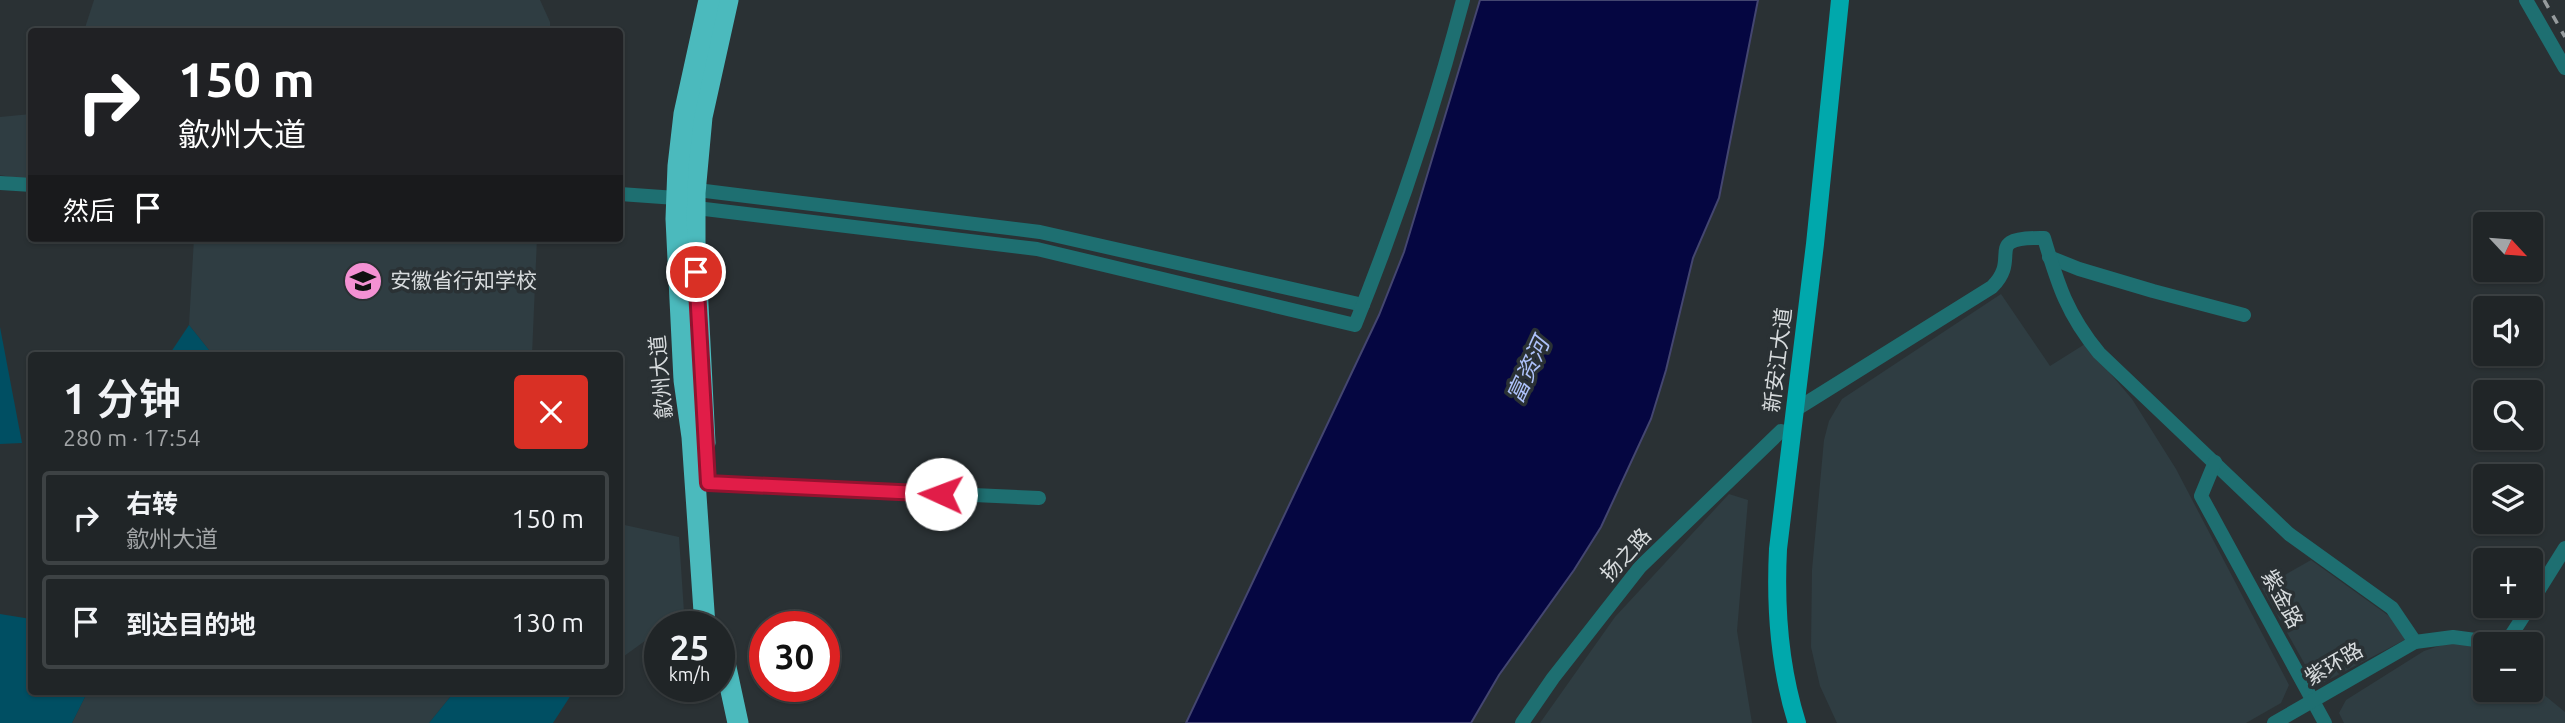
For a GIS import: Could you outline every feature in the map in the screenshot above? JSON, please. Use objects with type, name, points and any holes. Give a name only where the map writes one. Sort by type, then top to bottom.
[{"type":"highway","name":"歙州大道","points":[[704,611],[692,437],[684,380],[684,114],[709,0]]},
{"type":"highway","name":"歙州大道","points":[[717,611],[684,198],[728,0]]},
{"type":"highway","points":[[720,702],[725,723]]},
{"type":"highway","points":[[733,702],[738,723]]},
{"type":"main road","name":"新安江大道","points":[[1785,723],[1770,662],[1765,594],[1766,548],[1803,243],[1828,0]]},
{"type":"main road","name":"新安江大道","points":[[1797,723],[1784,671],[1777,594],[1778,549],[1840,0]]},
{"type":"street","points":[[684,198],[1037,249],[1355,324],[1411,175],[1464,0]]},
{"type":"street","points":[[2526,0],[2565,68]]},
{"type":"street","points":[[0,183],[28,185]]},
{"type":"street","points":[[623,194],[1040,232],[1363,305]]},
{"type":"street","points":[[1795,410],[1992,287],[2004,273],[2005,249],[2013,239],[2044,238],[2062,296],[2089,341],[2289,534],[2392,608],[2415,642],[2453,637],[2498,643],[2510,637],[2522,618]]},
{"type":"street","points":[[2049,257],[2141,288],[2244,315]]},
{"type":"street","name":"扬之路","points":[[1522,723],[1553,678],[1640,567],[1781,430]]},
{"type":"street","name":"紫金路","points":[[2215,462],[2202,496],[2325,723]]},
{"type":"street","points":[[708,483],[1039,498]]},
{"type":"street","points":[[2543,584],[2565,548]]},
{"type":"street","name":"紫环路","points":[[2274,723],[2415,642]]},
{"type":"shaded area","points":[[94,0],[540,0],[550,22],[550,28],[85,28]]},
{"type":"shaded area","points":[[28,114],[28,180],[0,175],[0,117]]},
{"type":"shaded area","name":"安徽省行知学校","points":[[194,242],[537,242],[532,352],[211,352],[189,325]]},
{"type":"shaded area","points":[[2001,294],[2050,366],[2085,344],[2132,399],[2176,469],[2289,685],[2281,703],[2246,723],[1837,723],[1820,686],[1811,647],[1812,570],[1824,440],[1829,421],[1842,399]]},
{"type":"shaded area","points":[[189,325],[211,352],[171,352]]},
{"type":"shaded area","points":[[0,327],[22,443],[0,444]]},
{"type":"shaded area","points":[[1729,494],[1748,500],[1737,631],[1752,723],[1540,723],[1615,617]]},
{"type":"shaded area","points":[[623,525],[679,537],[684,611],[644,611],[644,642],[623,657]]},
{"type":"shaded area","points":[[2311,560],[2389,616],[2410,637],[2317,686],[2262,588]]},
{"type":"shaded area","points":[[0,614],[28,619],[28,695],[86,695],[72,723],[0,723]]},
{"type":"shaded area","points":[[2454,641],[2473,645],[2473,702],[2543,702],[2543,694],[2565,712],[2565,723],[2344,723],[2339,713],[2346,700],[2424,651]]},
{"type":"shaded area","points":[[86,695],[452,695],[429,723],[72,723]]},
{"type":"shaded area","points":[[452,695],[571,695],[553,723],[429,723]]},
{"type":"water","name":"富资河","points":[[1480,0],[1758,0],[1719,198],[1693,258],[1666,370],[1651,419],[1601,527],[1574,570],[1499,675],[1471,723],[1186,723],[1379,315],[1404,252]]},
{"type":"railway","points":[[2544,0],[2565,37]]},
{"type":"place","name":"安徽省行知学校","points":[[363,281]]},
{"type":"route","points":[[696,272],[708,483],[941,494]]}]
